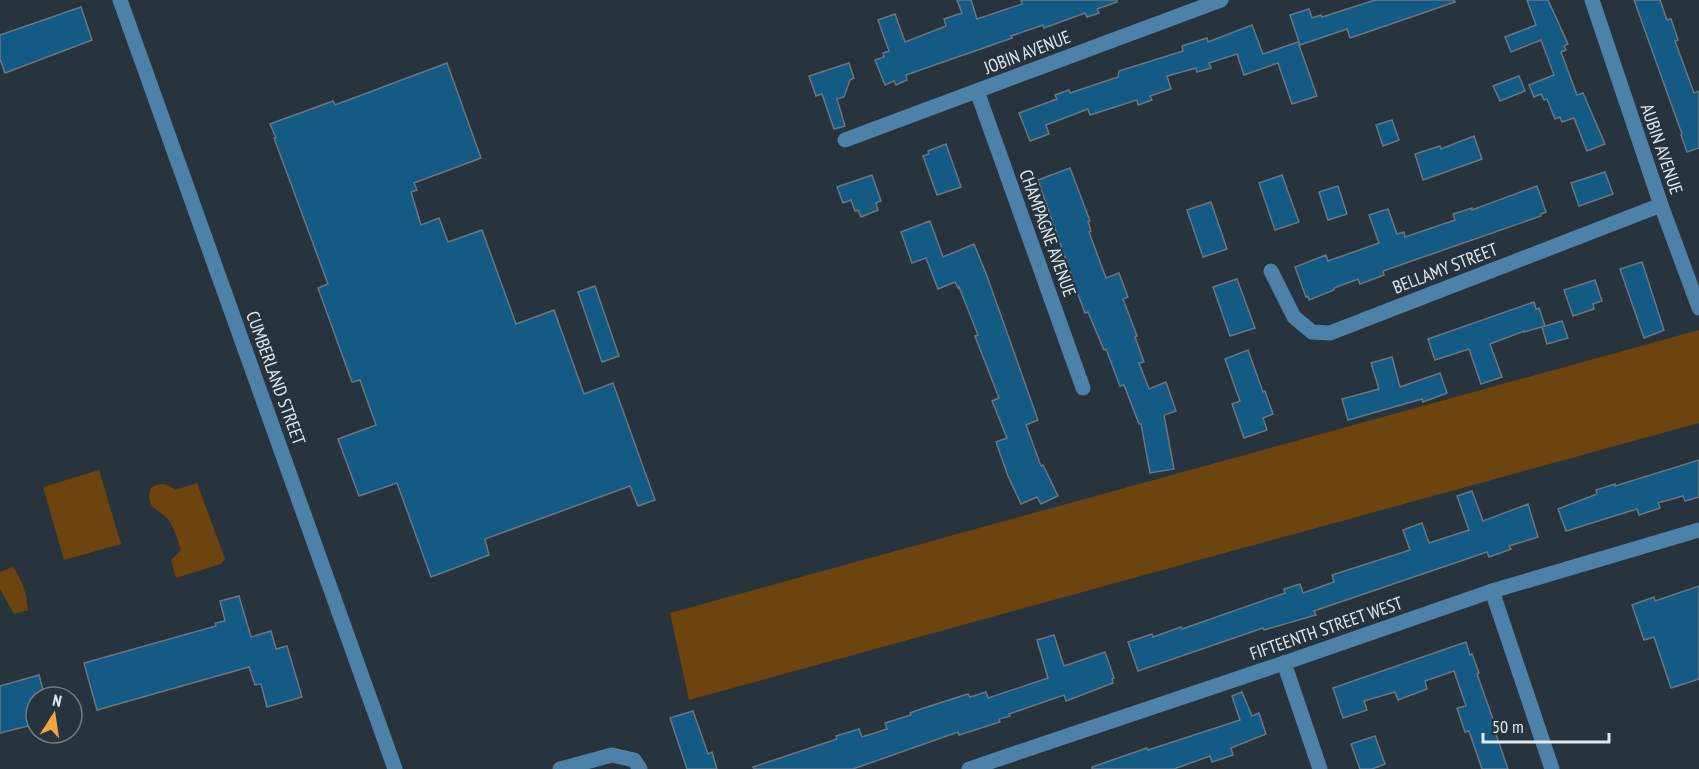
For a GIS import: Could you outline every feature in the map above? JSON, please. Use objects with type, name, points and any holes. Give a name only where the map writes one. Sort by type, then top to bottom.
[{"type":"street","name":"CUMBERLAND STREET","points":[[120,0],[395,769]]},
{"type":"street","name":"JOBIN AVENUE","points":[[845,140],[1221,0]]},
{"type":"street","name":"AUBIN AVENUE","points":[[1592,0],[1660,205],[1699,308]]},
{"type":"street","name":"CHAMPAGNE AVENUE","points":[[977,92],[1083,388]]},
{"type":"street","name":"BELLAMY STREET","points":[[1271,271],[1294,317],[1312,332],[1330,333],[1660,205]]},
{"type":"street","name":"FIFTEENTH STREET WEST","points":[[969,769],[1492,591],[1699,530]]},
{"type":"street","points":[[1492,591],[1552,769]]},
{"type":"street","points":[[1284,663],[1320,769]]},
{"type":"street","points":[[560,769],[612,755],[634,760],[640,769]]},
{"type":"shaded area","points":[[1699,330],[1699,423],[689,700],[670,613]]},
{"type":"shaded area","points":[[99,470],[121,544],[64,560],[43,487]]},
{"type":"shaded area","points":[[197,483],[225,559],[221,564],[176,578],[171,560],[181,550],[170,522],[154,508],[149,495],[151,488],[158,485],[164,484],[175,490]]},
{"type":"shaded area","points":[[13,567],[24,587],[28,610],[14,614],[0,589],[0,572]]},
{"type":"building","points":[[957,0],[971,0],[977,19],[1022,4],[1021,0],[1117,0],[1117,2],[1097,9],[1099,13],[1087,17],[1085,13],[1044,28],[1043,25],[906,75],[907,80],[896,85],[894,81],[885,85],[875,60],[884,57],[883,53],[889,51],[878,20],[895,14],[905,42],[946,26],[944,19],[962,13]]},
{"type":"building","points":[[1375,0],[1454,0],[1455,2],[1350,38],[1347,29],[1300,45],[1290,15],[1309,9],[1312,18],[1321,15],[1322,17]]},
{"type":"building","points":[[1527,0],[1548,0],[1568,44],[1564,46],[1566,50],[1561,52],[1577,95],[1583,93],[1605,144],[1587,151],[1574,118],[1562,122],[1560,117],[1555,119],[1547,99],[1544,100],[1541,94],[1534,97],[1529,85],[1554,75],[1541,40],[1511,52],[1505,37],[1536,25]]},
{"type":"building","points":[[1634,0],[1660,0],[1667,20],[1671,19],[1678,40],[1675,41],[1694,93],[1699,91],[1699,148],[1687,152]]},
{"type":"building","points":[[81,7],[92,40],[5,73],[0,59],[0,35]]},
{"type":"building","points":[[1252,25],[1263,54],[1298,42],[1317,96],[1292,104],[1278,63],[1244,75],[1237,54],[1209,63],[1211,68],[1197,72],[1196,68],[1167,76],[1171,89],[1150,96],[1152,100],[1138,105],[1137,100],[1090,115],[1088,109],[1046,125],[1049,134],[1030,141],[1019,113],[1057,99],[1055,95],[1069,90],[1070,93],[1118,77],[1119,71],[1183,51],[1182,46],[1207,38],[1208,42]]},
{"type":"building","points":[[447,63],[481,158],[414,183],[417,190],[411,192],[421,225],[439,218],[448,242],[482,230],[516,324],[554,310],[584,394],[613,383],[655,500],[638,506],[630,486],[485,539],[489,555],[431,577],[397,483],[359,496],[338,439],[376,425],[360,380],[352,382],[318,288],[328,284],[270,124],[333,101],[335,105]]},
{"type":"building","points":[[849,63],[854,78],[850,80],[844,97],[837,99],[845,126],[834,129],[822,94],[816,96],[809,76]]},
{"type":"building","points":[[1519,76],[1525,91],[1500,101],[1493,86]]},
{"type":"building","points":[[1392,120],[1399,140],[1383,146],[1376,125]]},
{"type":"building","points":[[1474,136],[1482,159],[1423,180],[1415,154],[1440,146],[1441,149]]},
{"type":"building","points":[[946,144],[961,187],[937,195],[923,156],[929,154],[928,151]]},
{"type":"building","points":[[1070,168],[1090,221],[1088,222],[1091,231],[1089,232],[1106,278],[1119,273],[1128,297],[1123,299],[1137,336],[1135,337],[1144,362],[1139,363],[1149,389],[1166,382],[1176,411],[1164,415],[1174,469],[1150,473],[1141,424],[1139,424],[1124,385],[1120,386],[1106,349],[1104,350],[1088,312],[1085,313],[1038,180]]},
{"type":"building","points":[[1605,172],[1613,194],[1579,206],[1571,183]]},
{"type":"building","points":[[872,175],[881,201],[876,203],[878,210],[861,217],[858,210],[855,211],[851,200],[843,203],[837,187]]},
{"type":"building","points":[[1282,175],[1299,222],[1275,230],[1259,183]]},
{"type":"building","points":[[1338,186],[1347,214],[1328,220],[1319,192]]},
{"type":"building","points":[[1537,186],[1546,212],[1541,216],[1383,271],[1384,275],[1360,284],[1358,279],[1309,300],[1308,296],[1306,297],[1295,267],[1326,255],[1328,261],[1379,243],[1369,215],[1388,209],[1397,234],[1404,232],[1405,237],[1455,220],[1453,214],[1472,208],[1472,210]]},
{"type":"building","points":[[1211,202],[1227,249],[1203,257],[1187,210]]},
{"type":"building","points":[[930,221],[943,257],[974,244],[987,276],[1038,420],[1026,425],[1041,466],[1043,465],[1058,496],[1041,504],[1037,497],[1021,504],[1008,476],[996,442],[1007,438],[992,401],[999,398],[959,287],[955,282],[938,289],[926,258],[912,263],[901,232]]},
{"type":"building","points":[[1642,262],[1664,330],[1644,338],[1620,269]]},
{"type":"building","points":[[1237,279],[1255,328],[1230,336],[1213,287]]},
{"type":"building","points":[[1595,280],[1602,301],[1593,304],[1594,309],[1573,316],[1564,290]]},
{"type":"building","points":[[595,286],[619,356],[602,362],[578,292]]},
{"type":"building","points":[[1534,302],[1536,309],[1539,308],[1545,326],[1490,344],[1502,377],[1481,384],[1469,349],[1435,360],[1428,339]]},
{"type":"building","points":[[1562,321],[1568,338],[1547,344],[1542,327]]},
{"type":"building","points":[[1248,350],[1273,414],[1263,418],[1267,430],[1244,438],[1232,404],[1240,401],[1225,359]]},
{"type":"building","points":[[1392,357],[1400,387],[1440,373],[1447,393],[1423,402],[1422,399],[1348,420],[1342,399],[1379,389],[1371,363]]},
{"type":"building","points":[[1699,460],[1699,497],[1685,501],[1683,496],[1658,503],[1660,508],[1639,515],[1637,509],[1566,531],[1558,509],[1597,494],[1596,490]]},
{"type":"building","points":[[1472,491],[1483,521],[1528,504],[1538,537],[1509,546],[1511,549],[1489,557],[1487,552],[1314,611],[1316,615],[1264,630],[1263,628],[1138,671],[1128,642],[1152,634],[1153,637],[1181,627],[1182,629],[1285,593],[1284,589],[1300,584],[1303,593],[1334,582],[1332,575],[1410,550],[1403,530],[1422,523],[1429,543],[1469,530],[1457,496]]},
{"type":"building","points":[[1699,586],[1699,679],[1671,688],[1654,637],[1644,640],[1632,605],[1654,597],[1655,601]]},
{"type":"building","points":[[239,596],[251,637],[271,631],[276,649],[287,646],[302,697],[267,707],[261,684],[255,685],[249,667],[97,710],[84,663],[216,626],[215,623],[225,621],[220,601]]},
{"type":"building","points":[[1054,635],[1064,666],[1105,652],[1114,678],[1113,683],[1066,701],[1064,695],[1009,714],[1010,716],[999,719],[1000,722],[959,735],[958,732],[853,769],[754,769],[753,767],[837,739],[836,736],[859,729],[862,737],[887,729],[885,723],[968,694],[970,697],[986,692],[988,698],[1048,678],[1037,640]]},
{"type":"building","points":[[1466,642],[1479,673],[1477,674],[1508,769],[1482,769],[1469,731],[1465,732],[1457,708],[1466,706],[1454,671],[1425,681],[1427,689],[1398,700],[1395,692],[1364,701],[1367,710],[1343,718],[1333,688]]},
{"type":"building","points":[[39,675],[42,685],[24,685],[24,727],[0,733],[0,686]]},
{"type":"building","points":[[1242,692],[1252,716],[1259,713],[1266,734],[1231,748],[1233,755],[1212,762],[1210,756],[1174,769],[1092,769],[1092,767],[1147,748],[1148,750],[1240,720],[1232,696]]},
{"type":"building","points":[[693,711],[708,754],[712,752],[717,769],[687,769],[670,718]]},
{"type":"building","points":[[1375,736],[1385,764],[1372,769],[1360,769],[1351,744]]}]
